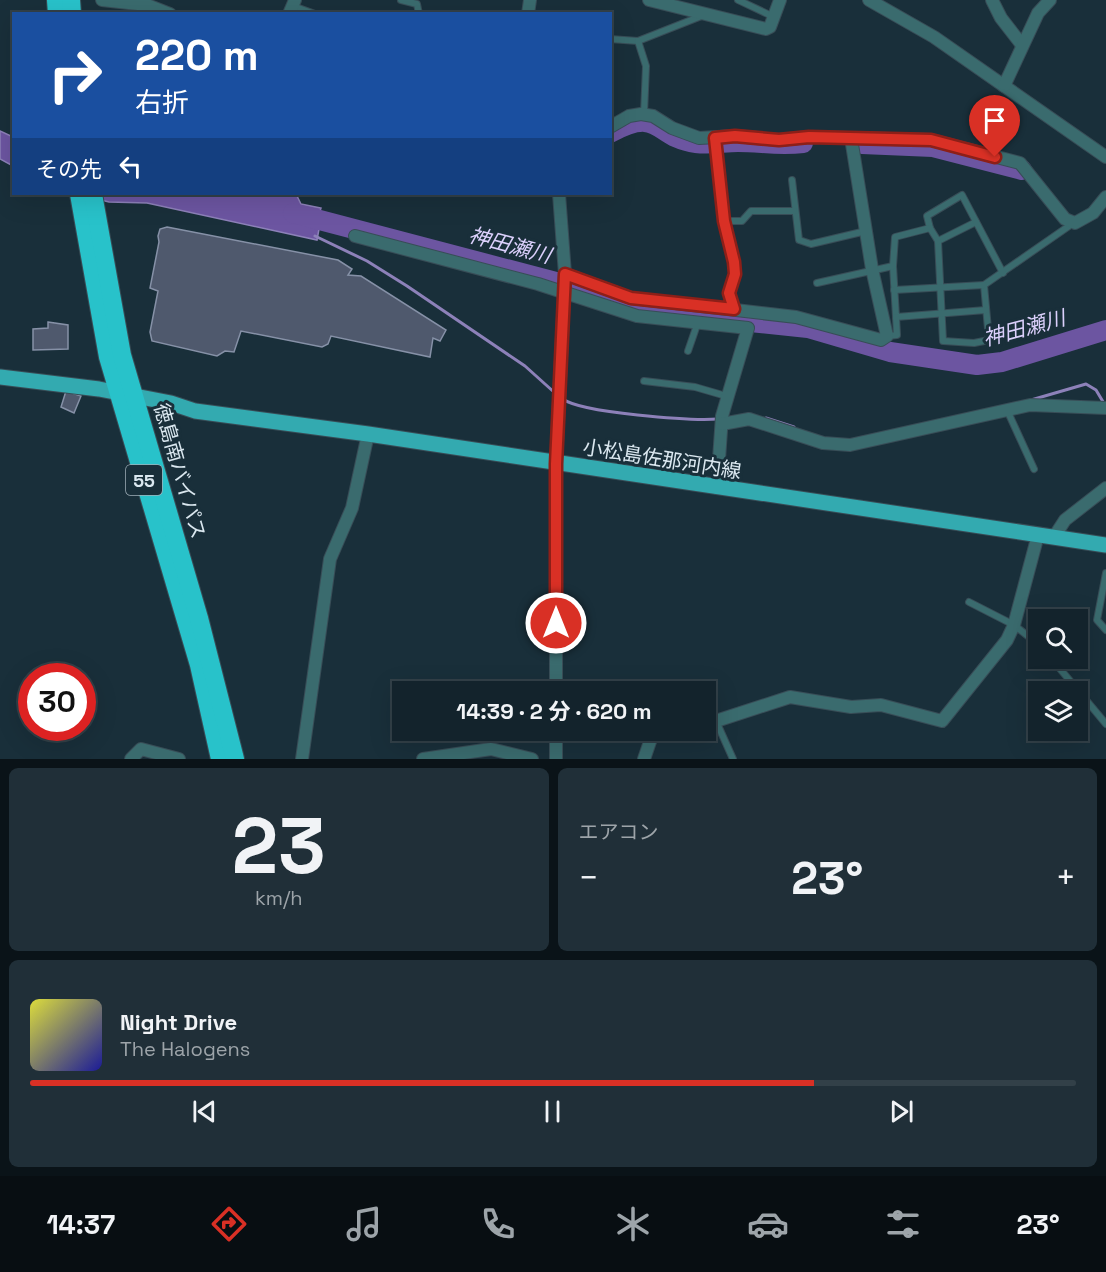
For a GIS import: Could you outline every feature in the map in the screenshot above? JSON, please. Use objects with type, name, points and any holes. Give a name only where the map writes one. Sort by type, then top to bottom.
[{"type":"highway","name":"徳島南バイパス","points":[[86,197],[108,357],[127,396],[199,618],[235,759]]},
{"type":"highway","name":"徳島南バイパス","points":[[127,396],[199,665],[220,759]]},
{"type":"main road","name":"小松島佐那河内線","points":[[0,377],[171,403],[195,411],[368,434],[1106,545]]},
{"type":"street","points":[[102,0],[147,5],[165,12]]},
{"type":"street","points":[[649,0],[689,5],[704,14],[765,28],[770,27],[780,0]]},
{"type":"street","points":[[868,0],[934,36],[1106,157]]},
{"type":"street","points":[[992,0],[1001,18],[1022,45]]},
{"type":"street","points":[[1004,86],[1038,13],[1050,0]]},
{"type":"street","points":[[612,126],[629,116],[644,114],[653,116],[687,135],[716,142],[735,136],[851,142],[931,140],[1013,160],[1027,171],[1065,219],[1075,223],[1084,220],[1106,197]]},
{"type":"street","points":[[355,236],[631,298],[796,317],[881,340],[887,336],[872,269],[851,142]]},
{"type":"street","points":[[556,681],[556,464],[564,282],[559,195]]},
{"type":"street","points":[[564,282],[637,316],[748,328],[726,396],[717,488]]},
{"type":"street","points":[[722,420],[749,419],[823,443],[850,445],[1030,405],[1104,407]]},
{"type":"street","points":[[302,759],[330,559],[352,508],[368,434]]},
{"type":"street","points":[[716,719],[790,697],[851,707],[881,705],[942,721],[1007,640],[1046,536],[1106,488]]},
{"type":"street","points":[[556,741],[556,759]]},
{"type":"street","points":[[644,759],[650,741]]},
{"type":"street","points":[[131,759],[141,749],[179,759]]},
{"type":"street","points":[[423,759],[491,749],[532,759]]},
{"type":"lane","points":[[401,0],[416,2]]},
{"type":"lane","points":[[738,0],[774,17]]},
{"type":"lane","points":[[292,7],[308,12]]},
{"type":"lane","points":[[612,39],[639,41],[704,14]]},
{"type":"lane","points":[[639,41],[646,66],[644,114]]},
{"type":"lane","points":[[716,142],[724,221],[734,262],[735,274],[729,293],[734,309]]},
{"type":"lane","points":[[792,180],[799,240],[811,244],[867,231]]},
{"type":"lane","points":[[984,285],[989,340],[974,343],[943,341],[938,241],[930,228],[927,216],[962,195],[1003,273]]},
{"type":"lane","points":[[724,221],[741,221],[751,211],[794,211]]},
{"type":"lane","points":[[894,290],[984,285],[1069,226],[1070,221]]},
{"type":"lane","points":[[938,241],[976,222]]},
{"type":"lane","points":[[887,336],[897,335],[893,266],[895,237],[930,228]]},
{"type":"lane","points":[[817,283],[893,266]]},
{"type":"lane","points":[[896,317],[986,310]]},
{"type":"lane","points":[[688,351],[698,322]]},
{"type":"lane","points":[[644,381],[695,387],[726,396]]},
{"type":"lane","points":[[1007,409],[1034,469]]},
{"type":"lane","points":[[1106,573],[1097,620],[1106,630]]},
{"type":"lane","points":[[969,602],[1014,625],[1028,636]]},
{"type":"lane","points":[[1060,669],[1106,724]]},
{"type":"lane","points":[[716,729],[733,759]]},
{"type":"shaded area","points":[[0,131],[12,137],[12,165],[0,159]]},
{"type":"shaded area","points":[[81,195],[296,195],[301,204],[321,208],[316,223],[319,229],[317,240],[147,203],[109,202]]},
{"type":"building","points":[[167,227],[338,260],[352,269],[348,275],[361,276],[446,330],[440,341],[433,338],[430,357],[331,336],[328,344],[322,347],[241,331],[234,352],[225,351],[217,356],[152,341],[150,332],[158,291],[150,288],[159,242],[158,236],[160,229]]},
{"type":"building","points":[[48,322],[68,325],[68,349],[33,350],[33,329],[48,328]]},
{"type":"building","points":[[66,391],[81,396],[74,413],[61,407]]},
{"type":"waterway","points":[[612,132],[639,122],[649,123],[682,140],[696,143],[803,143]]},
{"type":"waterway","points":[[862,144],[933,147],[1022,170]]},
{"type":"waterway","name":"神田瀬川","points":[[293,213],[571,286],[612,304],[653,312],[808,328],[890,352],[977,365],[1002,362],[1106,330]]},
{"type":"waterway","points":[[315,236],[367,261],[407,286],[525,366],[555,393]]},
{"type":"waterway","points":[[1031,400],[1086,384],[1096,390],[1105,405]]},
{"type":"waterway","points":[[563,399],[574,404],[613,412],[685,419],[718,419]]},
{"type":"waterway","points":[[766,418],[794,427]]},
{"type":"route","points":[[556,623],[556,464],[565,274],[631,298],[734,309],[729,293],[730,283],[735,274],[734,262],[718,182],[715,138],[748,136],[779,140],[809,137],[931,140],[995,157]]}]
